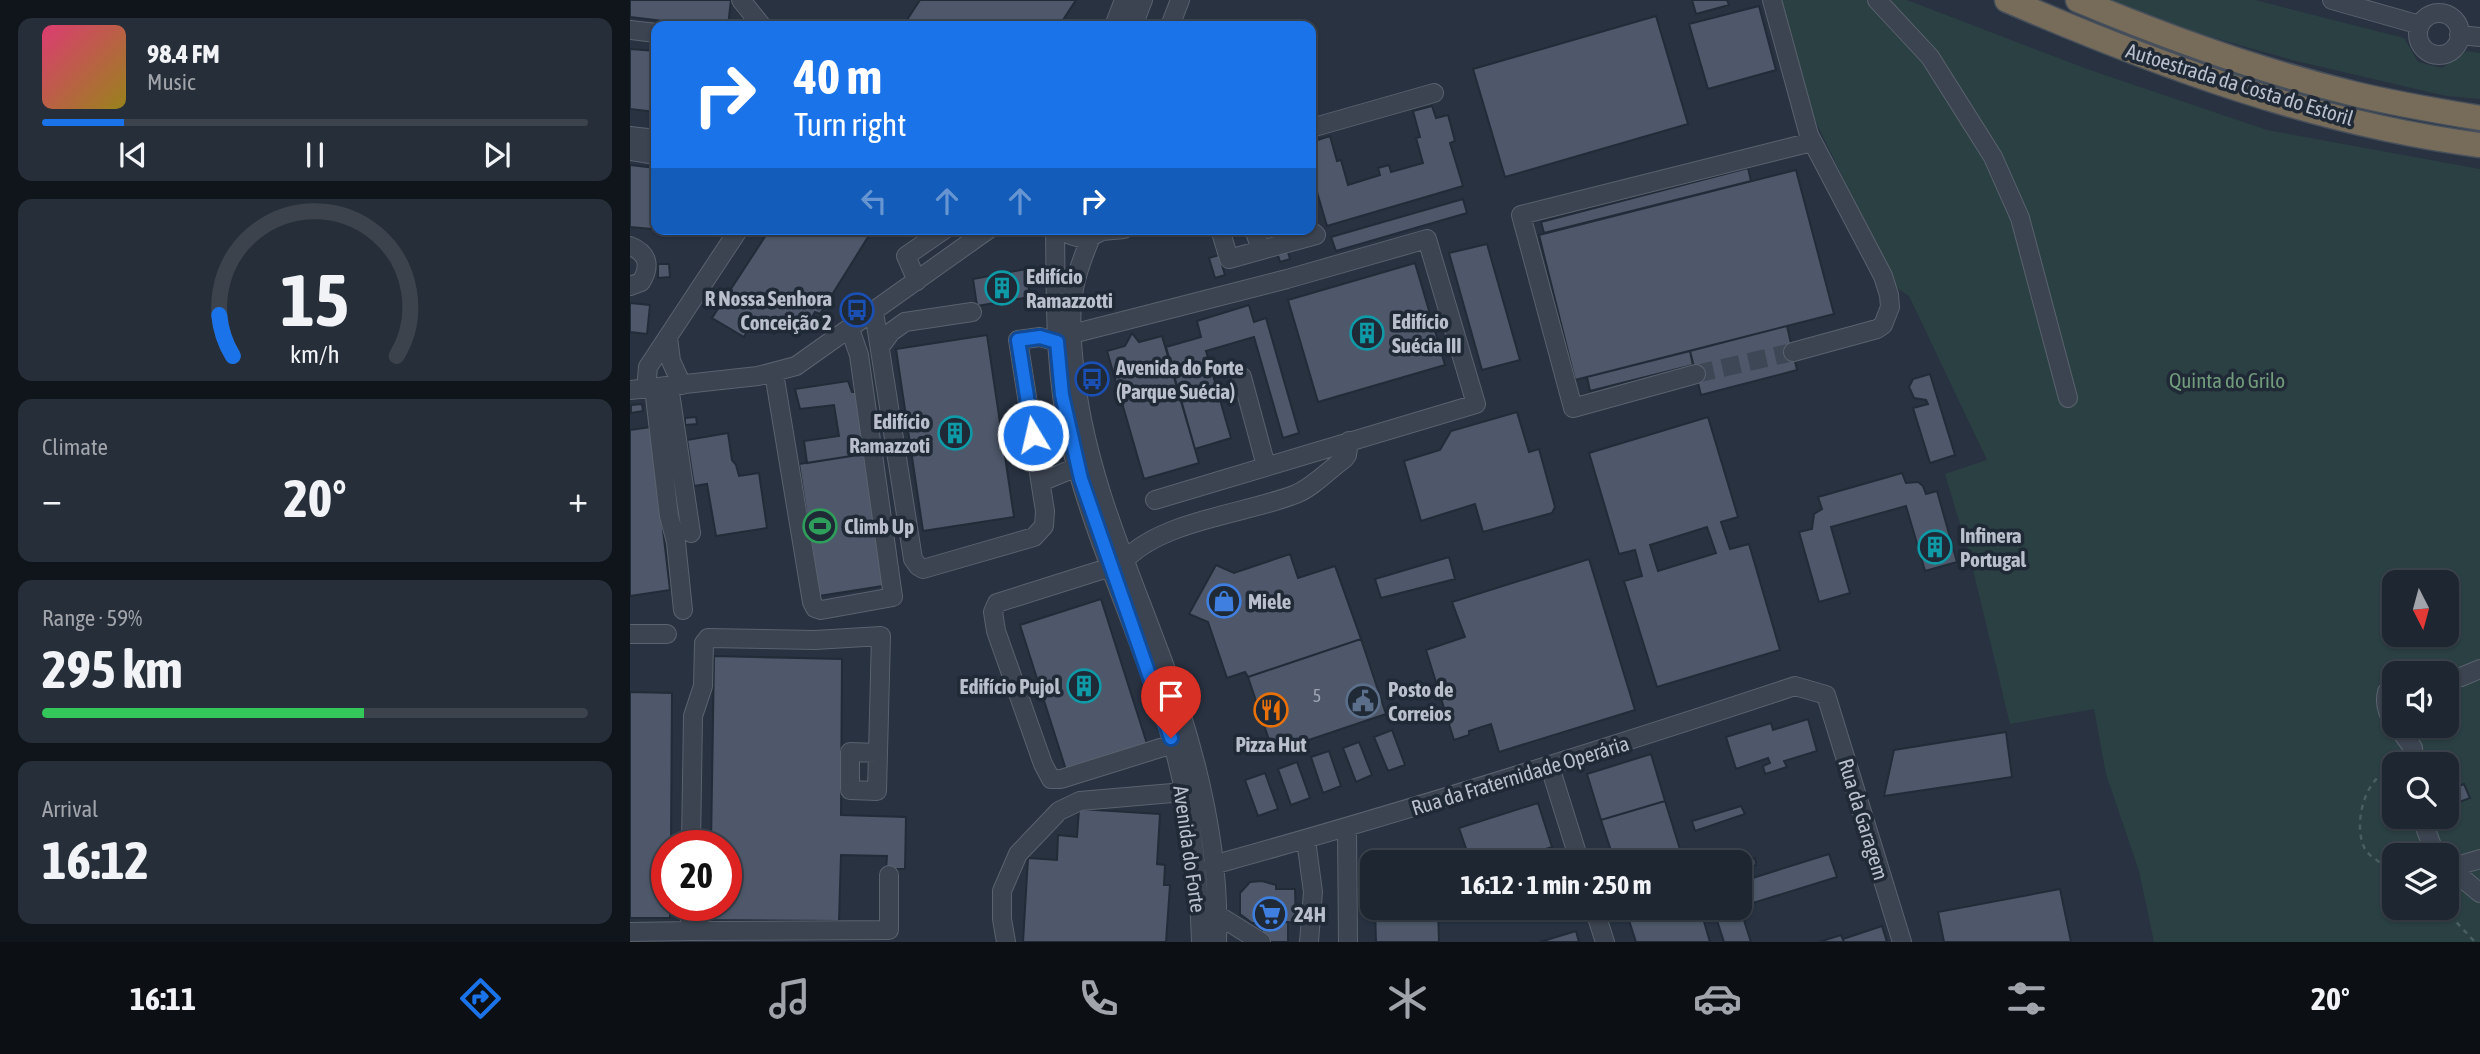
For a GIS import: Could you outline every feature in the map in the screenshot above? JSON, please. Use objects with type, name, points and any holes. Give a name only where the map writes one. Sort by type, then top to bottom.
[{"type":"highway","name":"Autoestrada da Costa do Estoril","points":[[2007,0],[2156,62],[2249,92],[2377,127],[2480,145]]},
{"type":"highway","name":"Autoestrada da Costa do Estoril","points":[[2078,0],[2164,34],[2302,80],[2404,105],[2480,118]]},
{"type":"street","points":[[741,0],[758,21]]},
{"type":"street","points":[[1116,21],[1124,0]]},
{"type":"street","points":[[1135,21],[1143,0]]},
{"type":"street","points":[[1172,21],[1180,0]]},
{"type":"street","points":[[1772,0],[1812,142],[1884,276],[1890,307],[1883,325],[1877,329],[1793,352]]},
{"type":"street","points":[[1877,0],[1930,57],[1993,157],[2020,218],[2068,398]]},
{"type":"street","points":[[2332,0],[2420,25]]},
{"type":"street","points":[[2447,7],[2459,35],[2451,51],[2446,54],[2433,54],[2423,48],[2418,31],[2420,25],[2433,14],[2447,7]]},
{"type":"street","points":[[630,30],[651,32]]},
{"type":"street","points":[[2459,35],[2480,37]]},
{"type":"street","points":[[1316,127],[1434,93]]},
{"type":"street","points":[[630,136],[651,138]]},
{"type":"street","points":[[1696,374],[1573,408],[1521,215],[1812,142]]},
{"type":"street","points":[[630,151],[651,154]]},
{"type":"street","points":[[691,533],[656,388],[648,367],[735,235]]},
{"type":"street","points":[[917,281],[906,256],[936,235]]},
{"type":"street","points":[[656,388],[774,373],[796,366],[981,235]]},
{"type":"street","name":"Avenida do Forte","points":[[1055,235],[1064,338],[1062,395],[1077,467],[1119,563],[1190,744],[1213,865],[1217,942]]},
{"type":"street","name":"Avenida do Forte","points":[[1098,235],[1078,270],[1064,338],[1119,563],[1173,744],[1184,792],[1195,857],[1201,942]]},
{"type":"street","points":[[1222,235],[1229,259],[1316,235]]},
{"type":"street","points":[[1256,235],[1261,250]]},
{"type":"street","points":[[874,312],[913,559],[923,569],[1034,537],[1044,526],[1046,518],[1041,482],[1018,340],[1064,338],[1427,239],[1476,404],[1155,500]]},
{"type":"street","points":[[630,247],[641,251],[647,266],[641,282],[630,286]]},
{"type":"street","points":[[880,341],[905,322],[972,312]]},
{"type":"street","points":[[854,326],[880,341]]},
{"type":"street","points":[[774,373],[811,602],[815,608],[821,610],[893,597],[854,326]]},
{"type":"street","points":[[668,337],[671,361],[656,388],[668,516],[676,542],[683,610]]},
{"type":"street","points":[[1242,377],[1266,466]]},
{"type":"street","points":[[1173,744],[1061,779],[1051,779],[1043,764],[1000,642],[993,612],[997,603],[1119,563],[1138,548],[1164,534],[1299,493],[1344,459],[1349,441]]},
{"type":"street","points":[[1041,482],[1077,467]]},
{"type":"street","points":[[630,634],[667,635]]},
{"type":"street","points":[[691,830],[693,716],[703,686],[704,643],[708,638],[815,640],[881,636],[878,753]]},
{"type":"street","points":[[2459,677],[2480,669]]},
{"type":"street","name":"Rua da Fraternidade Operária","points":[[1213,865],[1347,829],[1550,767],[1795,686],[1826,695]]},
{"type":"street","name":"Rua da Garagem","points":[[1826,695],[1902,942]]},
{"type":"street","points":[[1550,767],[1576,850]]},
{"type":"street","points":[[1006,942],[1002,919],[1002,891],[1018,854],[1059,811],[1080,802],[1184,792]]},
{"type":"street","points":[[1347,829],[1348,942]]},
{"type":"street","points":[[1307,840],[1314,892],[1309,942]]},
{"type":"street","points":[[2459,864],[2480,859]]},
{"type":"street","points":[[630,932],[889,930],[889,875]]},
{"type":"street","points":[[2459,875],[2480,893]]},
{"type":"street","points":[[1216,914],[1261,942]]},
{"type":"street","points":[[1598,920],[1605,942]]},
{"type":"street","points":[[690,921],[690,931]]},
{"type":"path","points":[[2382,774],[2368,790],[2359,834],[2365,851],[2382,863]]},
{"type":"path","points":[[2454,920],[2475,942]]},
{"type":"green space","name":"Quinta do Grilo","points":[[1781,0],[1907,0],[2087,69],[2267,130],[2480,169],[2480,942],[2154,942],[2139,871],[2106,774],[2094,709],[2010,724],[1971,561],[1945,474],[1987,460],[1909,296],[1897,288],[1814,118]]},
{"type":"green space","points":[[2113,0],[2255,0],[2404,38],[2418,62],[2442,68],[2467,51],[2480,53],[2480,99],[2446,96],[2292,60],[2165,24]]},
{"type":"building","points":[[630,0],[731,0],[729,21],[663,21],[630,17]]},
{"type":"building","points":[[920,0],[1076,0],[1062,21],[906,21]]},
{"type":"building","points":[[1692,0],[1727,0],[1729,5],[1696,14]]},
{"type":"building","points":[[1759,6],[1776,70],[1708,89],[1689,24]]},
{"type":"building","points":[[1656,16],[1688,124],[1505,177],[1473,69]]},
{"type":"building","points":[[630,49],[651,51],[651,111],[630,109]]},
{"type":"building","points":[[1432,106],[1436,118],[1448,115],[1455,141],[1450,143],[1463,186],[1327,226],[1316,189],[1316,140],[1330,136],[1348,185],[1380,175],[1378,168],[1389,165],[1391,172],[1423,163],[1416,138],[1420,137],[1413,111]]},
{"type":"building","points":[[630,165],[651,167],[651,229],[630,227]]},
{"type":"building","points":[[1748,168],[1751,181],[1544,233],[1541,222]]},
{"type":"building","points":[[1796,170],[1834,314],[1575,380],[1539,235]]},
{"type":"building","points":[[1463,199],[1467,213],[1336,251],[1331,237]]},
{"type":"building","points":[[766,235],[869,235],[820,314],[815,312],[803,332],[784,320],[774,334],[753,321],[744,337],[712,318]]},
{"type":"building","points":[[1487,244],[1520,360],[1482,370],[1449,253]]},
{"type":"building","points":[[1287,249],[1290,259],[1280,262],[1277,252]]},
{"type":"building","points":[[1219,255],[1225,275],[1215,278],[1209,258]]},
{"type":"building","name":"Edifício Suécia III","points":[[1415,263],[1445,365],[1318,402],[1288,300]]},
{"type":"building","points":[[658,264],[669,264],[670,277],[658,278]]},
{"type":"building","name":"Edifício Ramazzotti","points":[[1026,269],[1030,297],[977,306],[973,279]]},
{"type":"building","points":[[630,303],[650,305],[647,334],[630,332]]},
{"type":"building","points":[[1249,305],[1254,322],[1266,318],[1299,433],[1283,438],[1254,337],[1206,351],[1231,438],[1195,449],[1166,347],[1201,337],[1197,321]]},
{"type":"building","points":[[1787,326],[1797,370],[1701,395],[1690,351]]},
{"type":"building","points":[[1132,333],[1139,342],[1162,336],[1199,463],[1144,479],[1107,351],[1125,346]]},
{"type":"building","name":"Edifício Ramazzoti","points":[[987,335],[1014,517],[923,531],[896,349]]},
{"type":"building","points":[[1690,351],[1693,365],[1590,391],[1587,377]]},
{"type":"building","points":[[1930,374],[1955,455],[1930,463],[1913,408],[1928,404],[1926,400],[1914,398],[1909,387],[1913,379]]},
{"type":"building","points":[[848,381],[852,392],[860,392],[871,453],[807,463],[804,441],[839,436],[834,405],[800,409],[795,389]]},
{"type":"building","points":[[642,404],[643,411],[631,413],[631,405]]},
{"type":"building","points":[[1517,412],[1529,452],[1539,449],[1555,507],[1552,513],[1483,532],[1475,504],[1421,521],[1404,461],[1440,450],[1451,431]]},
{"type":"building","points":[[696,417],[697,424],[685,425],[685,418]]},
{"type":"building","points":[[1708,417],[1738,517],[1721,522],[1730,549],[1749,544],[1780,650],[1657,687],[1624,581],[1642,576],[1635,550],[1619,554],[1589,453]],"holes":[[[1707,527],[1716,553],[1658,571],[1650,545]]]},
{"type":"building","points":[[651,427],[670,590],[630,596],[630,430]]},
{"type":"building","points":[[728,433],[732,460],[739,476],[759,473],[767,528],[716,536],[707,484],[694,486],[687,440]]},
{"type":"building","points":[[871,453],[889,585],[819,596],[799,464]]},
{"type":"building","name":"Infinera Portugal","points":[[1902,473],[1906,483],[1918,482],[1926,494],[1937,491],[1957,562],[1925,571],[1906,506],[1831,527],[1850,593],[1819,602],[1799,532],[1812,529],[1814,514],[1822,509],[1818,497]]},
{"type":"building","points":[[1290,554],[1298,578],[1335,566],[1361,639],[1248,677],[1245,672],[1227,678],[1208,622],[1189,614],[1216,565],[1234,573]]},
{"type":"building","points":[[1449,557],[1455,579],[1381,598],[1375,579]]},
{"type":"building","points":[[1589,559],[1635,710],[1499,752],[1491,724],[1469,731],[1469,735],[1454,740],[1426,650],[1465,637],[1452,602]]},
{"type":"building","name":"Edifício Pujol","points":[[1101,599],[1148,747],[1067,773],[1020,625]]},
{"type":"building","points":[[1361,639],[1386,714],[1273,752],[1248,677]]},
{"type":"building","points":[[714,656],[842,659],[841,815],[906,817],[905,869],[886,869],[887,856],[841,855],[839,921],[742,920],[742,830],[711,830]]},
{"type":"building","points":[[630,692],[672,693],[671,830],[651,830],[651,918],[630,918]]},
{"type":"building","points":[[1808,719],[1817,751],[1784,761],[1787,767],[1765,774],[1763,766],[1770,763],[1768,758],[1736,769],[1726,737],[1771,723],[1773,730]]},
{"type":"building","points":[[1392,730],[1405,765],[1388,771],[1374,737]]},
{"type":"building","points":[[2006,732],[2012,777],[1884,796],[1894,750]]},
{"type":"building","points":[[1359,742],[1372,775],[1356,782],[1343,748]]},
{"type":"building","points":[[1329,751],[1341,786],[1323,793],[1311,757]]},
{"type":"building","points":[[1651,754],[1665,801],[1601,820],[1587,774]]},
{"type":"building","points":[[1297,762],[1310,798],[1291,805],[1278,769]]},
{"type":"building","points":[[1265,773],[1278,809],[1258,816],[1245,780]]},
{"type":"building","points":[[2464,784],[2470,798],[2459,802],[2459,786]]},
{"type":"building","points":[[1665,801],[1680,850],[1611,850],[1601,820]]},
{"type":"building","points":[[1538,803],[1552,847],[1543,850],[1467,850],[1459,828]]},
{"type":"building","points":[[1741,806],[1745,814],[1695,831],[1692,821]]},
{"type":"building","points":[[1079,809],[1160,814],[1157,864],[1165,865],[1164,885],[1170,885],[1166,942],[1023,942],[1028,858],[1057,860],[1058,835],[1077,837]]},
{"type":"building","points":[[1829,854],[1837,877],[1752,903],[1752,878]]},
{"type":"building","points":[[1262,881],[1276,885],[1276,889],[1295,889],[1296,922],[1252,923],[1240,914],[1240,893],[1250,882]]},
{"type":"building","points":[[2060,889],[2071,942],[1944,942],[1938,912]]},
{"type":"building","points":[[1375,920],[1438,920],[1439,942],[1376,942]]},
{"type":"building","points":[[1629,920],[1704,920],[1710,942],[1636,942]]},
{"type":"building","points":[[1717,920],[1744,920],[1751,942],[1724,942]]},
{"type":"building","points":[[1288,922],[1288,942],[1262,942],[1262,923]]},
{"type":"building","points":[[1882,926],[1887,942],[1844,942],[1843,939]]},
{"type":"building","points":[[1576,931],[1579,942],[1540,942]]},
{"type":"building","points":[[1841,935],[1844,942],[1819,942]]},
{"type":"tunnel","points":[[1696,374],[1793,352]]},
{"type":"place","name":"Edifício Ramazzotti","points":[[1002,288]]},
{"type":"place","name":"R Nossa Senhora Conceição 2","points":[[857,310]]},
{"type":"place","name":"Edifício Suécia III","points":[[1367,333]]},
{"type":"place","name":"Avenida do Forte (Parque Suécia)","points":[[1092,379]]},
{"type":"place","name":"Edifício Ramazzoti","points":[[955,433]]},
{"type":"place","name":"Climb Up","points":[[820,526]]},
{"type":"place","name":"Infinera Portugal","points":[[1935,547]]},
{"type":"place","name":"Miele","points":[[1224,601]]},
{"type":"place","name":"Edifício Pujol","points":[[1084,686]]},
{"type":"place","name":"Posto de Correios","points":[[1363,701]]},
{"type":"place","name":"Pizza Hut","points":[[1271,710]]},
{"type":"place","name":"24H","points":[[1270,914]]},
{"type":"route","points":[[1033,435],[1018,340],[1040,337],[1057,342],[1070,441],[1090,507],[1171,738]]}]
